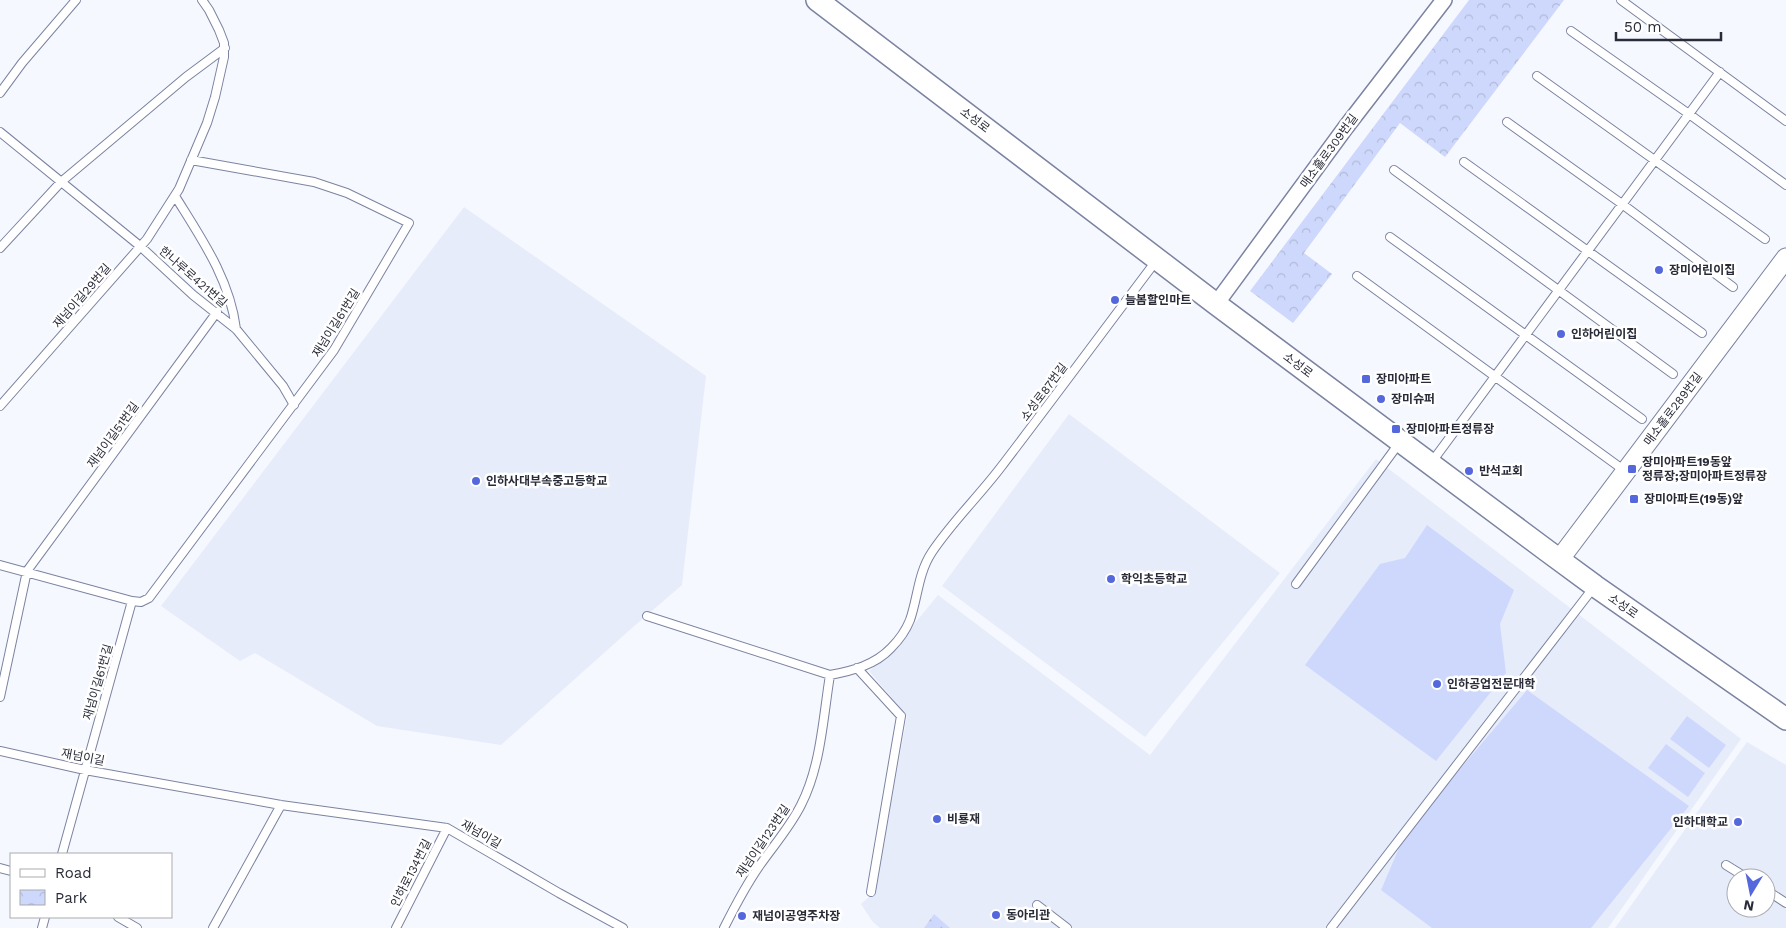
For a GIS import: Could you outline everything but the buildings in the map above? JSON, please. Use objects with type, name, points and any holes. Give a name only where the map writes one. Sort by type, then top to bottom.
[{"type":"main road","name":"소성로","points":[[817,0],[1216,304],[1594,586],[1786,719]]},
{"type":"street","name":"매소홀로309번길","points":[[1216,304],[1346,127],[1444,0]]},
{"type":"street","name":"매소홀로289번길","points":[[1559,560],[1786,258]]},
{"type":"lane","points":[[0,93],[22,63],[76,0]]},
{"type":"lane","name":"재넘이길29번길","points":[[0,406],[140,246],[175,196],[207,123],[215,97],[224,48],[219,30],[202,0]]},
{"type":"lane","points":[[1621,0],[1786,121]]},
{"type":"lane","points":[[1571,31],[1786,185]]},
{"type":"lane","points":[[0,248],[61,182],[186,77],[224,48]]},
{"type":"lane","points":[[1431,464],[1720,72]]},
{"type":"lane","points":[[1537,76],[1765,239]]},
{"type":"lane","points":[[1507,122],[1622,204],[1733,287]]},
{"type":"lane","name":"한나루로421번길","points":[[0,132],[140,246],[193,295],[217,312],[236,329],[283,386],[294,405]]},
{"type":"lane","name":"재넘이길61번길","points":[[62,853],[132,601],[141,602],[149,598],[294,405],[334,350],[409,224],[347,193],[314,182],[191,160]]},
{"type":"lane","points":[[1464,162],[1702,333]]},
{"type":"lane","points":[[1394,170],[1560,289],[1673,374]]},
{"type":"lane","points":[[175,196],[208,250],[227,288],[234,312],[236,329]]},
{"type":"lane","points":[[1390,237],[1642,419]]},
{"type":"lane","name":"소성로87번길","points":[[857,668],[874,661],[891,648],[905,629],[910,619],[921,572],[930,554],[944,534],[1000,468],[1157,259]]},
{"type":"lane","points":[[1357,276],[1626,472]]},
{"type":"lane","name":"재넘이길51번길","points":[[0,697],[27,572],[217,312]]},
{"type":"lane","points":[[1296,584],[1401,442]]},
{"type":"lane","points":[[0,565],[132,601]]},
{"type":"lane","points":[[1331,928],[1594,586]]},
{"type":"lane","points":[[647,616],[830,675],[848,672],[857,668],[901,716]]},
{"type":"lane","name":"재넘이길123번길","points":[[724,928],[747,883],[788,827],[802,804],[811,781],[817,755],[830,675]]},
{"type":"lane","points":[[901,716],[885,815],[871,892],[874,873],[901,716]]},
{"type":"lane","name":"재넘이길","points":[[0,751],[85,770],[281,805],[447,828],[623,928]]},
{"type":"lane","points":[[213,928],[281,805]]},
{"type":"lane","name":"인하로134번길","points":[[396,928],[447,828]]},
{"type":"lane","points":[[1726,865],[1731,868]]},
{"type":"lane","points":[[1037,905],[1067,928]]},
{"type":"lane","points":[[120,918],[137,928]]},
{"type":"shaded area","name":"인하사대부속중고등학교","points":[[464,207],[706,376],[682,585],[501,745],[377,726],[255,653],[240,661],[161,606]]},
{"type":"shaded area","name":"학익초등학교","points":[[1069,414],[1280,573],[1145,737],[942,586]]},
{"type":"shaded area","name":"인하공업전문대학","points":[[1376,459],[1741,739],[1608,928],[880,928],[872,921],[861,904],[875,892],[907,716],[869,671],[888,656],[938,595],[1150,755]]},
{"type":"shaded area","name":"인하대학교","points":[[1747,742],[1786,765],[1786,928],[1615,928]]},
{"type":"green space","points":[[1469,0],[1564,0],[1445,157],[1400,123],[1304,253],[1332,274],[1293,323],[1250,291]]},
{"type":"green space","points":[[1427,525],[1514,590],[1500,624],[1506,673],[1436,761],[1305,665],[1380,564],[1405,558]]},
{"type":"green space","points":[[1527,690],[1689,806],[1591,928],[1432,928],[1381,890],[1405,834]]},
{"type":"green space","points":[[1687,716],[1726,745],[1709,768],[1670,739]]},
{"type":"green space","points":[[1666,744],[1705,773],[1688,797],[1648,768]]},
{"type":"green space","points":[[934,914],[950,928],[924,928]]},
{"type":"place","name":"장미어린이집","points":[[1659,270]]},
{"type":"place","name":"늘봄할인마트","points":[[1115,300]]},
{"type":"place","name":"인하어린이집","points":[[1561,334]]},
{"type":"place","name":"장미아파트","points":[[1366,379]]},
{"type":"place","name":"장미슈퍼","points":[[1381,399]]},
{"type":"place","name":"장미아파트정류장","points":[[1396,429]]},
{"type":"place","name":"장미아파트19동앞 정류장;장미아파트정류장","points":[[1632,469]]},
{"type":"place","name":"반석교회","points":[[1469,471]]},
{"type":"place","name":"인하사대부속중고등학교","points":[[476,481]]},
{"type":"place","name":"장미아파트(19동)앞","points":[[1634,499]]},
{"type":"place","name":"학익초등학교","points":[[1111,579]]},
{"type":"place","name":"인하공업전문대학","points":[[1437,684]]},
{"type":"place","name":"비룡재","points":[[937,819]]},
{"type":"place","name":"인하대학교","points":[[1738,822]]},
{"type":"place","name":"동아리관","points":[[996,915]]},
{"type":"place","name":"재넘이공영주차장","points":[[742,916]]}]
